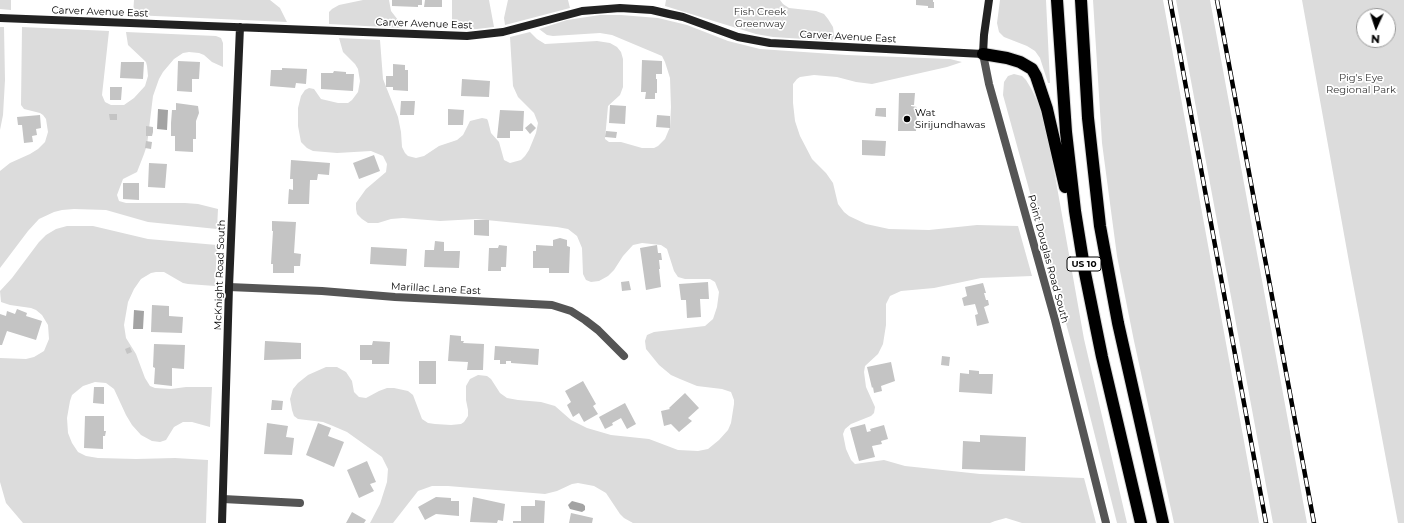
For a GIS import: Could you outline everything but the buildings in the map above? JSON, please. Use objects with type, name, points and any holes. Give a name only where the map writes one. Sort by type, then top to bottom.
[{"type":"highway","name":"US 10","points":[[1057,0],[1068,152],[1075,211],[1085,273],[1102,358],[1141,523]]},
{"type":"highway","name":"US 10","points":[[1081,0],[1089,131],[1100,226],[1118,323],[1162,523]]},
{"type":"highway","points":[[983,54],[1020,62],[1032,70],[1038,80],[1053,130],[1085,273]]},
{"type":"street","name":"Point Douglas Road South","points":[[989,0],[983,54],[992,97],[1055,320],[1106,523]]},
{"type":"street","name":"Carver Avenue East","points":[[0,18],[476,36],[511,30],[582,11],[620,8],[652,10],[683,17],[738,37],[770,43],[983,54]]},
{"type":"street","name":"McKnight Road South","points":[[222,523],[229,287],[240,27]]},
{"type":"street","name":"Marillac Lane East","points":[[229,287],[552,305],[566,309],[585,320],[598,330],[624,356]]},
{"type":"street","points":[[223,499],[300,503]]},
{"type":"green space","points":[[0,0],[11,0],[11,10],[0,9]]},
{"type":"green space","points":[[134,0],[270,0],[280,8],[287,22],[133,15]]},
{"type":"green space","points":[[363,0],[389,0],[391,11],[402,28],[329,24],[329,12],[332,9],[339,5]]},
{"type":"green space","points":[[452,0],[489,0],[494,27],[452,30]]},
{"type":"green space","points":[[508,0],[568,0],[570,8],[505,25],[504,18]]},
{"type":"green space","name":"Fish Creek Greenway","points":[[666,0],[780,0],[789,8],[816,11],[824,14],[833,27],[835,41],[773,37],[756,34],[665,6]]},
{"type":"green space","points":[[1000,0],[1046,0],[1050,83],[1048,83],[1040,58],[1035,51],[1027,46],[1004,37],[999,32],[997,23]]},
{"type":"green space","points":[[1093,0],[1163,0],[1259,523],[1174,523],[1117,256],[1102,143]]},
{"type":"green space","points":[[1176,0],[1210,0],[1307,523],[1273,523]]},
{"type":"green space","name":"Pig's Eye Regional Park","points":[[1302,0],[1404,0],[1404,523],[1398,523]]},
{"type":"green space","points":[[600,15],[658,18],[687,25],[728,41],[760,49],[847,55],[950,59],[962,62],[947,67],[872,84],[837,77],[814,75],[800,77],[793,84],[795,121],[800,136],[812,159],[826,173],[833,183],[838,204],[844,212],[866,224],[889,229],[929,230],[977,225],[1018,226],[1032,276],[981,278],[934,288],[901,291],[890,296],[886,304],[886,325],[883,344],[878,354],[865,366],[864,372],[866,387],[875,407],[874,413],[871,416],[851,424],[845,429],[843,434],[846,449],[851,460],[855,464],[884,460],[905,466],[980,474],[1084,478],[1096,523],[1022,523],[1006,518],[990,523],[633,523],[620,514],[606,493],[594,486],[578,483],[545,494],[432,486],[418,491],[393,523],[370,523],[380,504],[387,482],[388,469],[382,457],[347,432],[323,422],[298,419],[294,416],[292,410],[290,399],[293,389],[308,375],[326,367],[337,367],[346,372],[352,381],[354,392],[359,397],[366,398],[387,388],[408,391],[413,395],[422,419],[428,423],[451,425],[461,424],[464,422],[468,416],[466,386],[470,379],[478,375],[487,376],[491,379],[500,393],[507,398],[541,402],[555,406],[571,420],[587,428],[611,435],[649,439],[678,450],[698,451],[708,449],[728,430],[731,423],[734,404],[731,392],[722,389],[697,386],[671,375],[659,365],[646,349],[645,341],[647,335],[654,332],[705,326],[713,319],[717,307],[719,292],[715,282],[710,279],[685,279],[678,277],[674,271],[667,249],[661,245],[642,243],[633,245],[608,276],[599,281],[591,282],[586,280],[583,274],[582,248],[577,236],[568,229],[476,219],[440,221],[403,218],[391,219],[378,223],[368,223],[357,214],[356,203],[366,189],[386,172],[387,164],[383,156],[371,151],[337,153],[313,151],[301,142],[298,126],[298,108],[301,96],[305,90],[309,88],[314,89],[321,99],[338,103],[348,103],[358,92],[360,81],[358,69],[343,52],[339,38],[380,40],[383,79],[398,117],[402,147],[408,156],[416,158],[424,156],[439,146],[457,140],[463,135],[470,121],[482,118],[487,119],[491,133],[499,142],[504,160],[510,163],[521,160],[529,150],[536,133],[538,123],[534,113],[518,97],[513,86],[510,37],[530,32],[545,44],[597,41],[610,43],[617,47],[621,52],[623,59],[623,87],[620,95],[608,106],[605,139],[609,142],[621,142],[642,148],[654,148],[665,139],[670,127],[670,78],[662,56],[612,35],[600,33],[553,36],[547,35],[539,29],[567,20]]},
{"type":"green space","points":[[0,27],[4,27],[5,80],[3,115],[0,130]]},
{"type":"green space","points":[[22,27],[109,31],[102,95],[105,102],[111,105],[124,105],[134,98],[145,86],[148,76],[146,62],[128,45],[126,32],[216,36],[221,38],[223,43],[223,67],[212,62],[204,55],[189,52],[183,53],[174,59],[163,72],[153,96],[147,145],[144,154],[137,172],[123,179],[117,195],[119,201],[126,203],[185,203],[198,204],[218,209],[217,229],[148,222],[106,210],[62,210],[39,219],[0,268],[0,171],[10,163],[38,149],[45,142],[48,132],[46,119],[43,115],[24,109],[21,105]]},
{"type":"green space","points":[[1014,74],[1022,76],[1026,80],[1039,105],[1046,125],[1084,339],[1127,523],[1117,523],[1072,345],[1003,95],[1004,82],[1008,76]]},
{"type":"green space","points":[[67,226],[93,226],[148,239],[217,245],[215,286],[183,283],[164,272],[151,273],[141,279],[134,289],[128,302],[124,325],[126,338],[136,354],[145,378],[150,386],[155,388],[171,389],[186,387],[212,387],[210,427],[192,422],[183,422],[174,427],[166,440],[160,442],[152,441],[141,435],[132,425],[114,389],[106,383],[95,382],[83,386],[72,395],[67,418],[68,433],[72,443],[78,452],[86,456],[98,458],[175,458],[208,460],[206,523],[23,523],[6,503],[0,482],[0,358],[26,359],[34,357],[44,351],[49,339],[48,325],[42,315],[31,308],[1,302],[0,291],[46,235],[56,229]]},
{"type":"shaded area","points":[[158,109],[168,110],[167,130],[157,129]]},
{"type":"shaded area","points":[[134,310],[144,311],[143,329],[133,329]]},
{"type":"shaded area","points":[[572,501],[583,504],[585,506],[585,510],[582,512],[570,509],[568,505]]},
{"type":"railway","points":[[1170,0],[1266,523]]},
{"type":"railway","points":[[1217,0],[1314,523]]},
{"type":"place","name":"Wat Sirijundhawas","points":[[907,119]]}]
